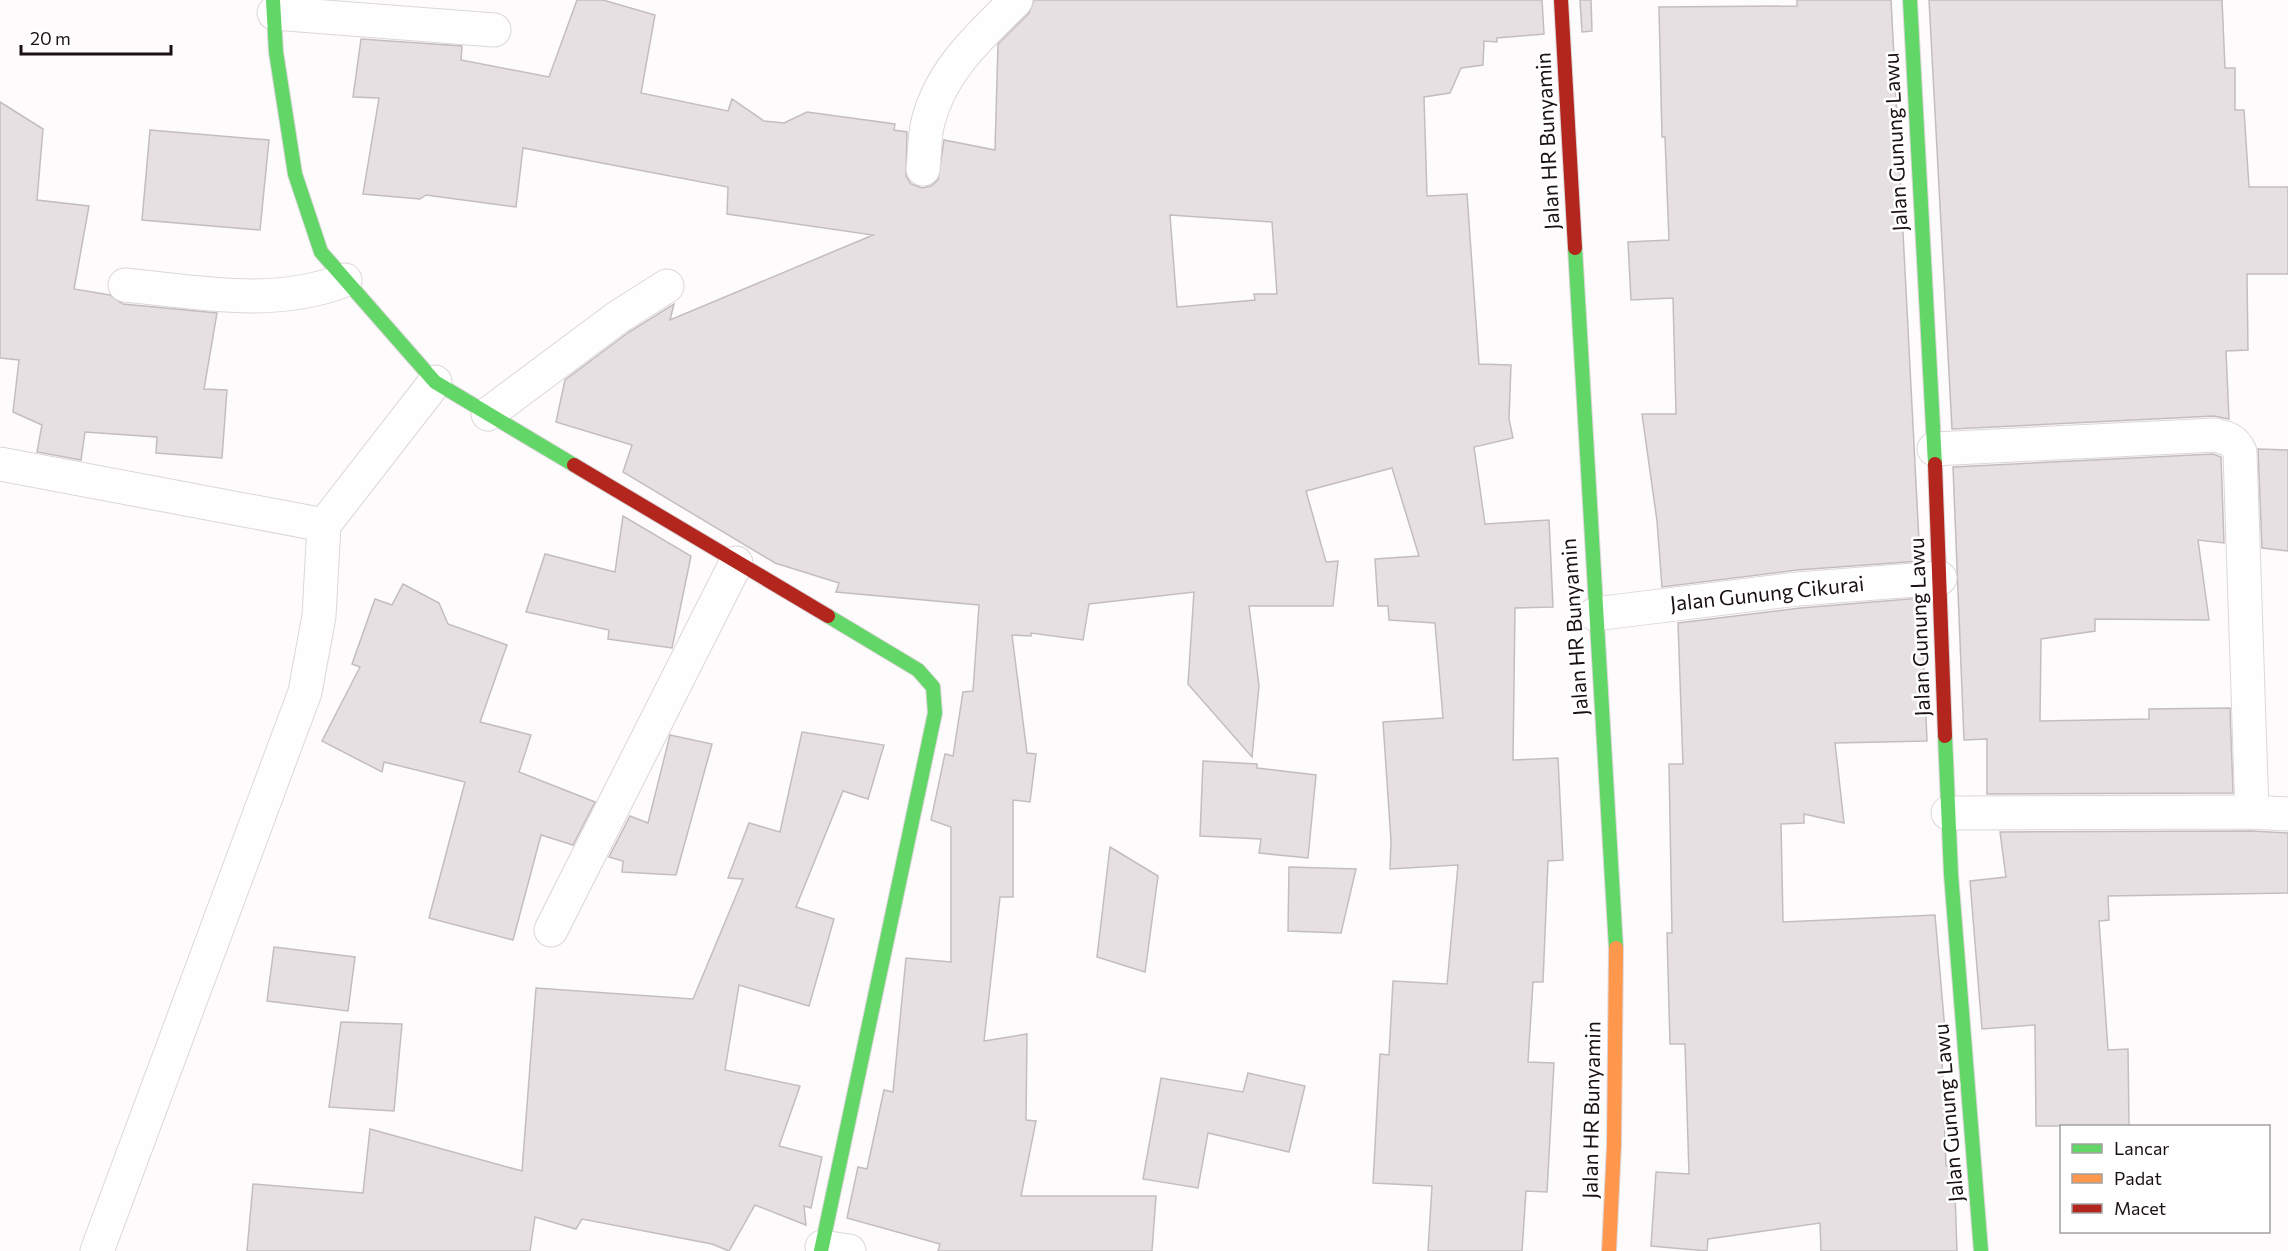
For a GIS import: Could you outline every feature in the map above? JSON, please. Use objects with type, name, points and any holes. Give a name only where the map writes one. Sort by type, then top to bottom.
[{"type":"street","points":[[923,169],[927,125],[943,81],[960,58],[1016,0]]},
{"type":"street","name":"Jalan HR Bunyamin","points":[[1561,0],[1595,614],[1616,924],[1614,1145],[1609,1251]]},
{"type":"street","name":"Jalan Gunung Lawu","points":[[1910,0],[1934,449],[1948,813],[1981,1251]]},
{"type":"street","points":[[494,30],[273,7],[276,52],[295,174],[321,252],[435,382],[918,670],[933,687],[935,713],[831,1250]]},
{"type":"street","points":[[125,285],[241,298],[282,296],[319,290],[345,280]]},
{"type":"street","points":[[489,414],[618,317],[667,286]]},
{"type":"street","points":[[97,1251],[305,692],[319,616],[324,525],[435,382]]},
{"type":"street","points":[[1934,449],[2215,435],[2230,439],[2237,445],[2240,452],[2252,812]]},
{"type":"street","points":[[0,464],[324,525]]},
{"type":"street","points":[[551,930],[736,563]]},
{"type":"street","name":"Jalan Gunung Cikurai","points":[[1595,614],[1798,589],[1940,578]]},
{"type":"street","points":[[1948,813],[2252,812],[2288,814]]},
{"type":"building","points":[[577,0],[603,0],[655,15],[641,93],[728,111],[732,99],[764,121],[784,123],[807,112],[895,124],[894,130],[907,132],[906,176],[911,184],[922,188],[931,186],[938,180],[944,140],[995,150],[998,44],[1029,13],[1034,0],[1542,0],[1544,34],[1497,38],[1497,42],[1484,41],[1483,65],[1461,68],[1450,93],[1424,97],[1427,196],[1467,194],[1479,364],[1511,365],[1509,419],[1513,438],[1474,447],[1485,524],[1549,520],[1553,607],[1515,608],[1513,760],[1558,758],[1563,860],[1548,861],[1543,982],[1533,982],[1528,1062],[1554,1063],[1547,1192],[1526,1191],[1522,1251],[1428,1251],[1432,1186],[1373,1183],[1380,1054],[1389,1055],[1393,981],[1447,984],[1458,865],[1390,869],[1391,841],[1383,722],[1443,718],[1435,623],[1389,620],[1388,606],[1378,606],[1375,559],[1419,556],[1392,468],[1306,491],[1326,562],[1338,561],[1333,606],[1249,606],[1259,686],[1252,757],[1188,684],[1194,592],[1089,604],[1083,640],[1031,633],[1031,636],[1012,635],[1027,753],[1036,754],[1030,802],[1013,800],[1013,897],[1000,897],[984,1041],[1027,1034],[1026,1120],[1036,1121],[1021,1196],[1156,1196],[1152,1251],[938,1251],[940,1244],[847,1218],[858,1167],[867,1169],[884,1090],[893,1092],[906,958],[951,962],[951,827],[931,820],[945,754],[953,756],[963,692],[973,691],[979,605],[836,592],[839,583],[775,563],[623,472],[632,445],[556,422],[565,380],[629,332],[674,304],[670,320],[873,235],[727,214],[728,187],[523,148],[516,207],[426,195],[420,199],[363,194],[379,98],[353,97],[361,39],[462,46],[461,60],[549,77]],"holes":[[[1170,215],[1272,222],[1277,294],[1254,294],[1255,300],[1177,307]]]},
{"type":"building","points":[[1580,0],[1591,0],[1592,31],[1582,32]]},
{"type":"building","points":[[1797,0],[1891,0],[1920,561],[1797,570],[1662,587],[1657,521],[1642,414],[1676,414],[1673,298],[1631,300],[1628,242],[1669,240],[1665,137],[1662,137],[1659,7],[1797,6]]},
{"type":"building","points":[[1929,0],[2222,0],[2225,68],[2235,68],[2235,110],[2244,110],[2249,187],[2288,187],[2288,274],[2247,274],[2248,350],[2226,351],[2229,419],[2214,416],[1952,429]]},
{"type":"building","points":[[0,102],[43,129],[37,200],[89,206],[74,289],[110,295],[123,304],[217,313],[204,389],[227,390],[222,458],[156,453],[157,437],[85,432],[81,460],[37,452],[42,425],[13,412],[19,360],[0,358]]},
{"type":"building","points":[[150,130],[269,140],[260,230],[142,220]]},
{"type":"building","points":[[2258,449],[2288,450],[2288,551],[2262,548]]},
{"type":"building","points":[[2213,454],[2221,457],[2224,543],[2198,540],[2209,620],[2095,619],[2095,631],[2041,639],[2040,721],[2149,719],[2149,709],[2230,708],[2233,793],[1987,794],[1987,739],[1964,740],[1953,467]]},
{"type":"building","points":[[623,516],[691,556],[672,648],[608,639],[609,630],[526,612],[545,554],[615,572]]},
{"type":"building","points":[[403,584],[439,603],[448,624],[507,645],[480,722],[531,735],[519,772],[595,802],[573,845],[541,835],[513,940],[429,918],[465,782],[384,762],[382,772],[322,741],[360,667],[352,664],[375,599],[392,605]]},
{"type":"building","points":[[1921,598],[1927,741],[1835,743],[1844,823],[1804,814],[1804,823],[1781,824],[1783,922],[1935,915],[1945,1031],[1941,1031],[1946,1166],[1954,1165],[1957,1251],[1821,1251],[1820,1223],[1708,1239],[1707,1251],[1651,1246],[1656,1172],[1689,1174],[1685,1044],[1670,1044],[1667,933],[1672,933],[1669,764],[1683,764],[1678,623],[1800,608]]},
{"type":"building","points":[[802,732],[884,745],[868,799],[843,791],[796,907],[834,919],[809,1006],[739,985],[725,1070],[800,1086],[779,1146],[822,1157],[811,1208],[804,1206],[806,1225],[755,1205],[729,1251],[712,1244],[582,1219],[576,1229],[535,1217],[530,1251],[247,1251],[253,1184],[363,1193],[370,1129],[522,1171],[536,988],[693,999],[743,879],[728,878],[749,823],[780,832]]},
{"type":"building","points":[[670,735],[712,744],[676,875],[622,872],[623,861],[609,857],[630,816],[648,823]]},
{"type":"building","points":[[1203,761],[1257,764],[1257,768],[1316,775],[1308,858],[1259,853],[1261,839],[1200,836]]},
{"type":"building","points":[[2252,831],[2288,833],[2288,893],[2108,896],[2109,920],[2099,921],[2108,1050],[2128,1049],[2129,1125],[2036,1126],[2035,1025],[1982,1029],[1970,881],[2006,877],[2000,832]]},
{"type":"building","points":[[1110,847],[1158,876],[1145,972],[1097,957]]},
{"type":"building","points":[[1289,867],[1356,869],[1341,933],[1288,931]]},
{"type":"building","points":[[274,947],[355,957],[348,1011],[267,1001]]},
{"type":"building","points":[[341,1022],[402,1024],[394,1111],[329,1107]]},
{"type":"building","points":[[1248,1073],[1305,1086],[1289,1152],[1208,1133],[1198,1188],[1143,1179],[1161,1078],[1243,1092]]},
{"type":"traffic: fast","points":[[273,0],[276,52],[295,174],[321,252],[435,382],[574,465]]},
{"type":"traffic: fast","points":[[1910,0],[1935,464]]},
{"type":"traffic: fast","points":[[1575,248],[1616,948]]},
{"type":"traffic: fast","points":[[821,1251],[935,713],[933,687],[918,670],[828,616]]},
{"type":"traffic: fast","points":[[1945,736],[1951,874],[1981,1251]]},
{"type":"traffic: slow","points":[[1609,1251],[1614,1145],[1616,948]]},
{"type":"traffic: jam","points":[[1561,0],[1575,248]]},
{"type":"traffic: jam","points":[[1935,464],[1945,736]]},
{"type":"traffic: jam","points":[[574,465],[828,616]]}]
